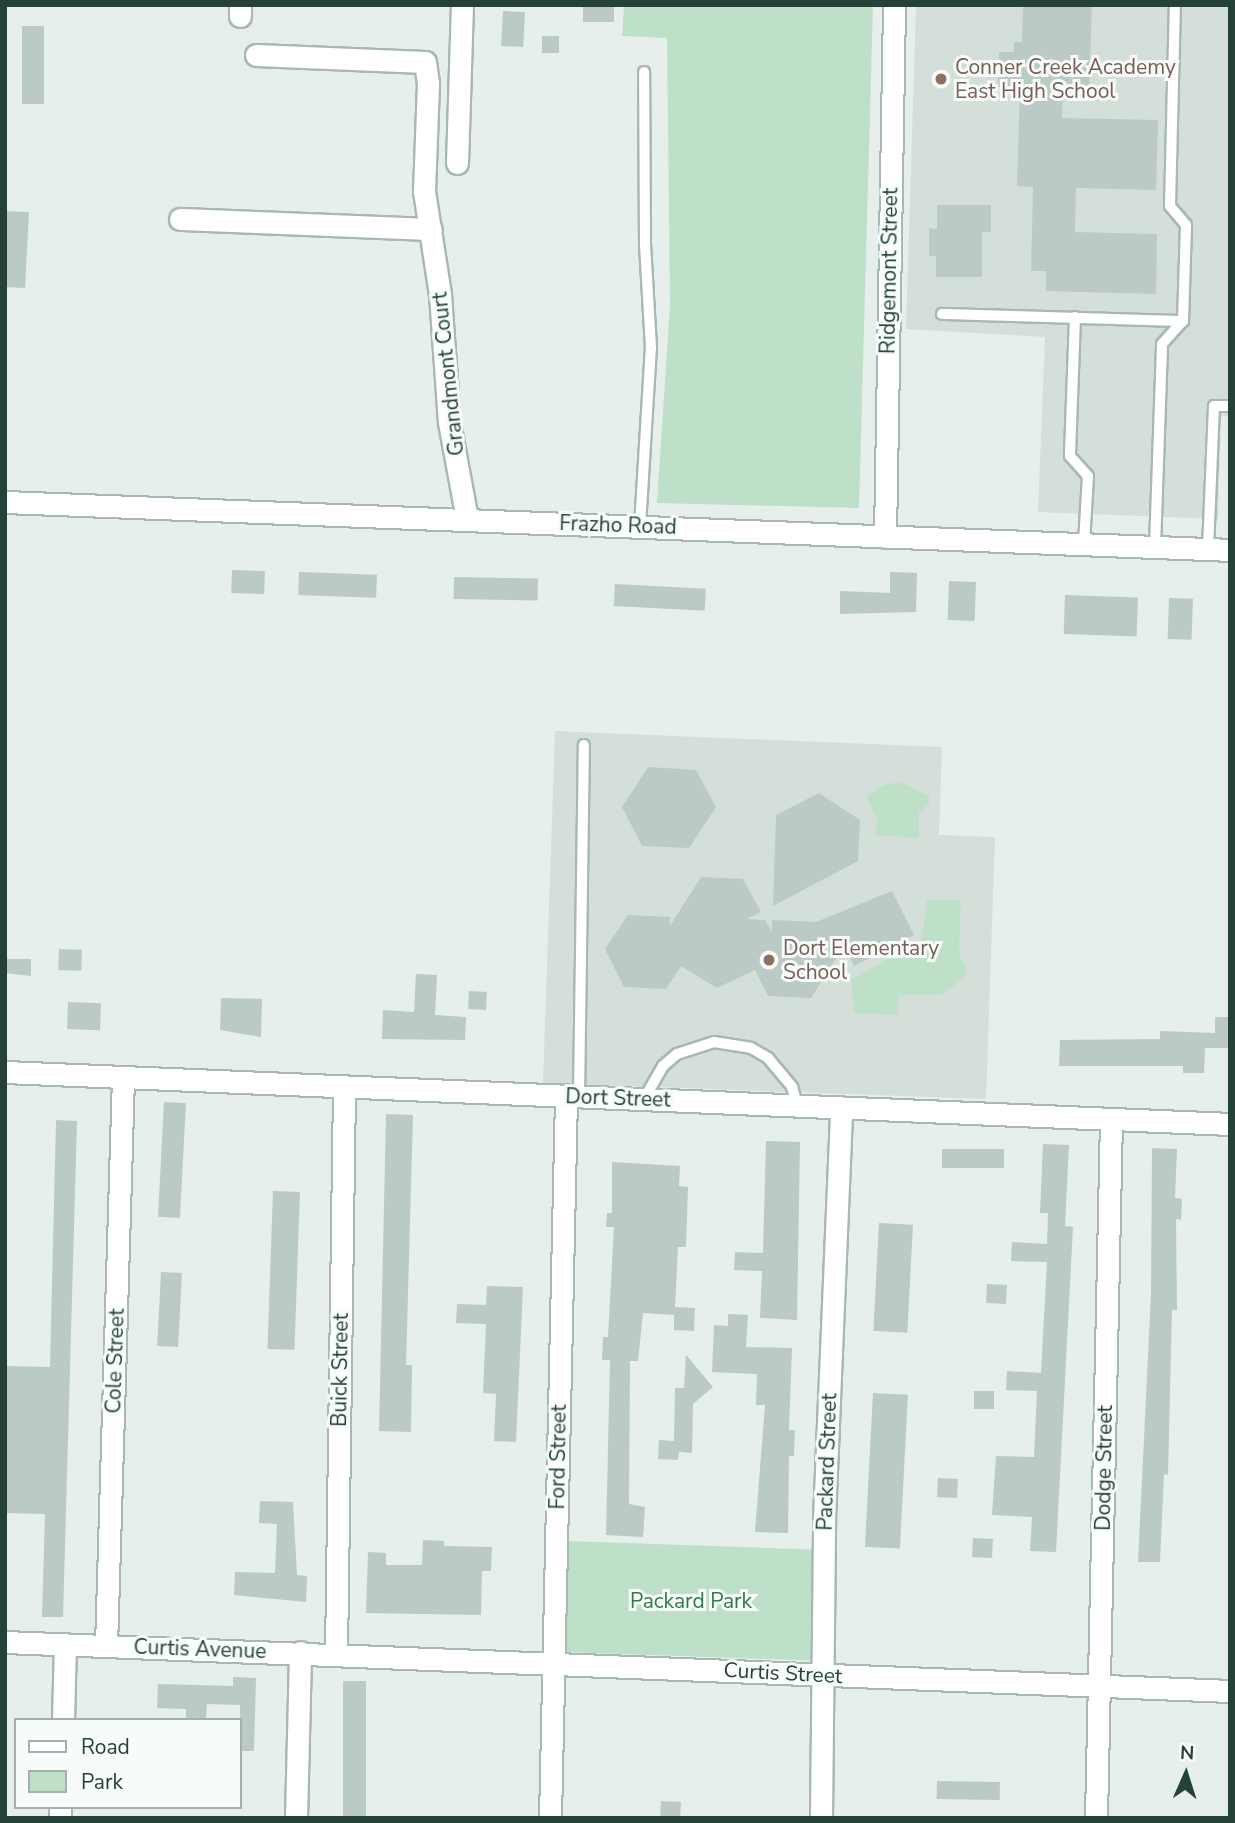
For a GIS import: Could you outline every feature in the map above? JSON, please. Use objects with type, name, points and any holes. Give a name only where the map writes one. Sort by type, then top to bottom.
[{"type":"street","points":[[457,163],[462,5]]},
{"type":"street","name":"Ridgemont Street","points":[[885,537],[894,5]]},
{"type":"street","name":"Grandmont Court","points":[[256,55],[425,62],[428,83],[424,191],[449,378],[449,422],[467,519]]},
{"type":"street","points":[[180,219],[431,229]]},
{"type":"street","name":"Frazho Road","points":[[5,502],[1230,550]]},
{"type":"street","name":"Dort Street","points":[[5,1072],[1230,1124]]},
{"type":"street","name":"Cole Street","points":[[106,1646],[123,1077]]},
{"type":"street","name":"Buick Street","points":[[336,1654],[344,1086]]},
{"type":"street","name":"Ford Street","points":[[550,1818],[573,1096]]},
{"type":"street","name":"Packard Street","points":[[821,1818],[824,1519],[841,1107]]},
{"type":"street","name":"Dodge Street","points":[[1096,1818],[1111,1119]]},
{"type":"street","points":[[5,1642],[65,1644],[63,1718]]},
{"type":"street","name":"Curtis Avenue","points":[[65,1644],[336,1654]]},
{"type":"street","points":[[296,1818],[300,1652]]},
{"type":"street","name":"Curtis Street","points":[[336,1654],[1230,1691]]},
{"type":"lane","points":[[1155,547],[1163,344],[1183,321],[1186,225],[1170,206],[1175,5]]},
{"type":"lane","points":[[640,526],[651,348],[645,245],[644,72]]},
{"type":"lane","points":[[942,314],[1183,321]]},
{"type":"lane","points":[[1075,317],[1070,456],[1088,476],[1084,544]]},
{"type":"lane","points":[[1208,549],[1213,406],[1230,406]]},
{"type":"lane","points":[[573,1096],[584,745]]},
{"type":"lane","points":[[643,1099],[663,1066],[677,1054],[713,1042],[751,1048],[768,1058],[792,1087],[797,1105]]},
{"type":"shaded area","points":[[916,5],[1230,5],[1230,416],[1221,416],[1218,519],[1038,512],[1045,337],[906,329]]},
{"type":"shaded area","name":"Dort Elementary School","points":[[555,731],[942,747],[939,835],[995,837],[986,1099],[543,1083]]},
{"type":"green space","points":[[624,5],[873,5],[859,508],[657,503],[670,305],[667,38],[622,36]]},
{"type":"green space","points":[[900,782],[929,796],[929,804],[919,812],[919,838],[874,835],[878,821],[866,797],[883,785]]},
{"type":"green space","points":[[927,900],[961,900],[959,955],[966,966],[965,977],[941,995],[899,995],[898,1015],[854,1013],[851,980],[922,939]]},
{"type":"green space","name":"Packard Park","points":[[568,1541],[818,1550],[814,1661],[564,1652]]},
{"type":"building","points":[[583,5],[614,5],[614,22],[583,22]]},
{"type":"building","points":[[1023,5],[1092,5],[1089,90],[1063,89],[1062,118],[1158,120],[1156,190],[1076,188],[1075,232],[1157,234],[1156,294],[1046,291],[1046,271],[1031,271],[1033,187],[1017,186],[1020,88],[998,87],[999,52],[1014,52],[1014,42],[1022,42]]},
{"type":"building","points":[[503,11],[525,12],[523,47],[501,46]]},
{"type":"building","points":[[22,26],[44,26],[44,104],[22,104]]},
{"type":"building","points":[[542,36],[559,36],[559,53],[542,53]]},
{"type":"building","points":[[937,205],[991,205],[991,232],[982,232],[982,277],[936,277],[936,256],[929,256],[929,228],[937,229]]},
{"type":"building","points":[[7,211],[29,212],[25,288],[5,287]]},
{"type":"building","points":[[232,570],[265,571],[264,594],[231,593]]},
{"type":"building","points":[[299,572],[377,575],[376,598],[298,595]]},
{"type":"building","points":[[890,572],[917,573],[916,612],[840,614],[840,591],[890,593]]},
{"type":"building","points":[[454,577],[538,578],[538,600],[454,599]]},
{"type":"building","points":[[949,581],[976,582],[975,621],[948,620]]},
{"type":"building","points":[[615,584],[706,589],[705,611],[614,606]]},
{"type":"building","points":[[1065,595],[1138,598],[1137,637],[1064,634]]},
{"type":"building","points":[[1169,598],[1193,599],[1192,640],[1168,639]]},
{"type":"building","points":[[648,767],[696,770],[716,807],[689,848],[642,846],[622,807]]},
{"type":"building","points":[[819,793],[860,820],[858,861],[773,906],[776,815]]},
{"type":"building","points":[[701,877],[743,879],[761,912],[747,919],[765,920],[772,932],[772,920],[816,922],[892,891],[914,935],[854,966],[844,946],[811,998],[768,996],[755,970],[717,988],[681,966],[666,989],[624,987],[605,949],[628,915],[670,917],[670,926]]},
{"type":"building","points":[[59,949],[82,950],[81,971],[58,970]]},
{"type":"building","points":[[5,959],[31,959],[31,976],[5,973]]},
{"type":"building","points":[[416,974],[437,975],[435,1015],[466,1017],[465,1040],[382,1039],[383,1010],[414,1012]]},
{"type":"building","points":[[469,991],[487,992],[486,1010],[468,1009]]},
{"type":"building","points":[[221,998],[262,999],[261,1037],[220,1030]]},
{"type":"building","points":[[68,1002],[101,1003],[100,1030],[67,1029]]},
{"type":"building","points":[[1215,1017],[1230,1017],[1230,1048],[1205,1048],[1204,1073],[1183,1073],[1183,1066],[1059,1066],[1060,1040],[1160,1039],[1160,1031],[1215,1033]]},
{"type":"building","points":[[164,1102],[186,1103],[180,1218],[158,1217]]},
{"type":"building","points":[[386,1114],[413,1115],[406,1365],[412,1365],[411,1432],[379,1431]]},
{"type":"building","points":[[56,1120],[77,1121],[63,1617],[42,1617],[45,1514],[5,1513],[5,1366],[50,1367]]},
{"type":"building","points":[[766,1141],[800,1142],[797,1320],[760,1318],[762,1271],[734,1270],[735,1252],[763,1253]]},
{"type":"building","points":[[1043,1144],[1069,1145],[1065,1226],[1073,1227],[1056,1552],[1030,1551],[1032,1517],[992,1515],[996,1456],[1034,1457],[1037,1391],[1006,1390],[1007,1371],[1041,1373],[1047,1262],[1011,1261],[1012,1242],[1047,1244],[1048,1213],[1040,1213]]},
{"type":"building","points":[[1152,1148],[1177,1149],[1175,1198],[1182,1199],[1181,1220],[1176,1219],[1177,1310],[1172,1310],[1168,1475],[1164,1474],[1160,1562],[1138,1562],[1151,1294]]},
{"type":"building","points":[[942,1149],[1004,1149],[1004,1168],[942,1168]]},
{"type":"building","points":[[612,1162],[680,1166],[679,1186],[688,1187],[686,1247],[678,1247],[675,1307],[695,1308],[694,1331],[674,1330],[674,1315],[643,1313],[638,1361],[630,1361],[629,1504],[645,1507],[643,1537],[606,1535],[610,1360],[602,1360],[603,1337],[608,1337],[614,1227],[606,1227],[607,1213],[612,1213]]},
{"type":"building","points":[[273,1191],[300,1192],[294,1350],[267,1349]]},
{"type":"building","points":[[879,1223],[913,1225],[907,1333],[873,1331]]},
{"type":"building","points":[[161,1272],[182,1273],[178,1347],[157,1346]]},
{"type":"building","points":[[987,1284],[1007,1285],[1006,1304],[986,1303]]},
{"type":"building","points":[[487,1286],[523,1287],[516,1442],[494,1441],[496,1394],[483,1393],[486,1324],[456,1323],[457,1304],[486,1305]]},
{"type":"building","points":[[728,1314],[748,1315],[746,1347],[792,1348],[789,1430],[795,1430],[794,1456],[789,1456],[788,1533],[755,1532],[765,1405],[756,1405],[757,1374],[712,1372],[714,1325],[728,1326]]},
{"type":"building","points":[[686,1355],[713,1387],[693,1404],[692,1453],[679,1452],[678,1460],[658,1459],[659,1440],[674,1441],[675,1388],[684,1388]]},
{"type":"building","points":[[974,1391],[994,1391],[994,1409],[974,1409]]},
{"type":"building","points":[[873,1393],[908,1395],[900,1549],[865,1547]]},
{"type":"building","points":[[938,1478],[958,1479],[957,1498],[937,1497]]},
{"type":"building","points":[[260,1501],[293,1502],[297,1575],[307,1576],[306,1602],[234,1595],[235,1572],[275,1573],[277,1524],[259,1523]]},
{"type":"building","points":[[973,1538],[993,1539],[992,1558],[972,1557]]},
{"type":"building","points":[[423,1540],[444,1541],[444,1546],[492,1547],[491,1571],[482,1571],[481,1615],[366,1613],[368,1552],[386,1553],[386,1565],[422,1565]]},
{"type":"building","points":[[233,1677],[256,1678],[254,1751],[242,1751],[240,1705],[207,1704],[206,1718],[186,1718],[186,1709],[157,1708],[158,1684],[233,1686]]},
{"type":"building","points":[[343,1681],[366,1681],[366,1818],[343,1818]]},
{"type":"building","points":[[937,1781],[1000,1782],[1000,1800],[937,1799]]},
{"type":"building","points":[[661,1801],[681,1802],[680,1818],[660,1818]]},
{"type":"place","name":"Conner Creek Academy East High School","points":[[941,79]]},
{"type":"place","name":"Dort Elementary School","points":[[769,960]]}]
